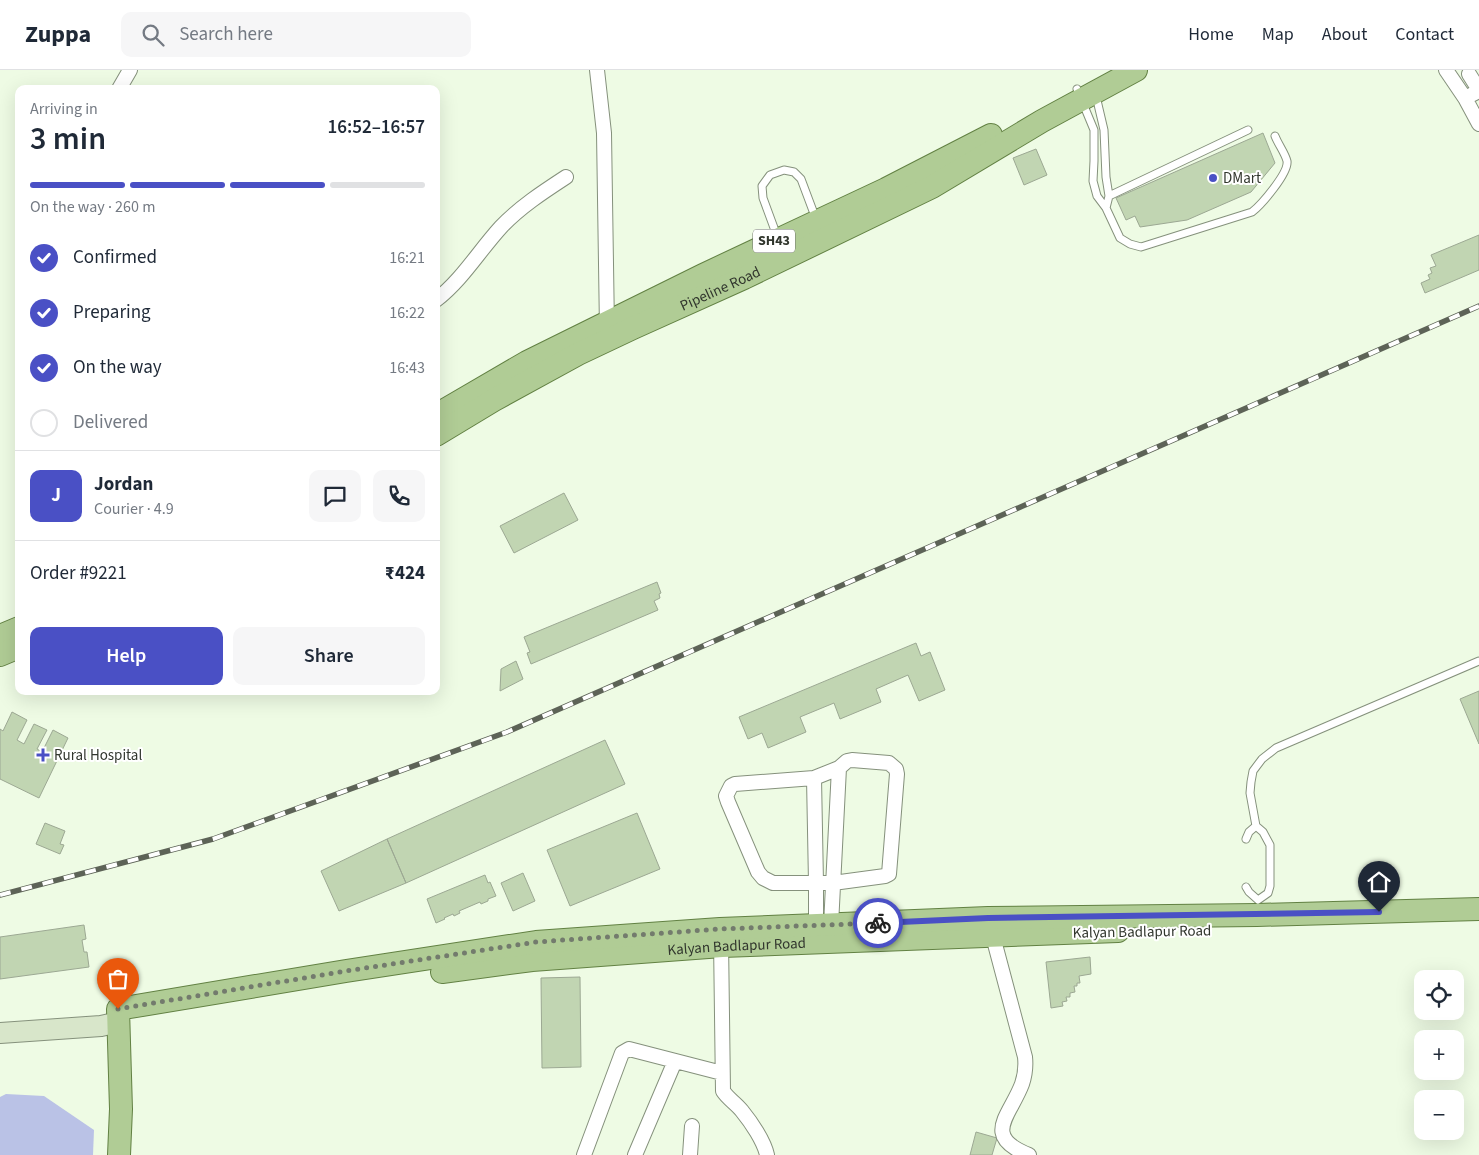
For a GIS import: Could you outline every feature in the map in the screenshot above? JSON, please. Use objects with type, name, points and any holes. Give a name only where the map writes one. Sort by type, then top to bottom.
[{"type":"main road","name":"Pipeline Road","points":[[1087,92],[1113,70]]},
{"type":"main road","name":"Pipeline Road","points":[[440,427],[527,362],[608,331],[703,274],[783,248],[820,230],[932,187],[974,152],[1087,92],[1136,70]]},
{"type":"main road","points":[[0,636],[15,630]]},
{"type":"main road","points":[[0,655],[15,649]]},
{"type":"main road","name":"Kalyan Badlapur Road","points":[[1117,924],[1250,913],[1479,909]]},
{"type":"main road","name":"Kalyan Badlapur Road","points":[[0,1033],[101,1026],[118,1016],[346,971],[536,942],[721,938],[1117,924],[1336,928],[1479,923]]},
{"type":"main road","name":"Kalyan Badlapur Road","points":[[721,938],[824,925],[990,927]]},
{"type":"main road","points":[[0,1021],[102,1013],[118,1016],[121,1109],[119,1155]]},
{"type":"street","points":[[121,85],[130,70]]},
{"type":"street","points":[[597,70],[604,133],[608,331]]},
{"type":"street","points":[[1446,70],[1465,98],[1479,124]]},
{"type":"street","points":[[1465,98],[1479,90],[1471,71]]},
{"type":"street","points":[[440,296],[462,274],[502,226],[534,198],[566,177]]},
{"type":"street","points":[[852,760],[889,763],[896,769],[889,874],[816,884],[773,883],[763,878],[758,872],[726,796],[731,786],[735,784],[814,778],[839,768],[847,761],[852,760]]},
{"type":"street","points":[[824,925],[833,883],[839,768]]},
{"type":"street","points":[[814,778],[816,884],[824,925]]},
{"type":"street","points":[[990,927],[1025,1057],[1026,1069],[1022,1083],[1002,1127],[1003,1138],[1008,1145],[1028,1155]]},
{"type":"street","points":[[721,938],[722,1091],[726,1097],[742,1110],[762,1142],[767,1155]]},
{"type":"street","points":[[584,1155],[622,1053],[628,1049],[722,1073]]},
{"type":"street","points":[[635,1155],[675,1061]]},
{"type":"street","points":[[690,1155],[692,1126]]},
{"type":"lane","points":[[1087,92],[1104,130],[1108,196],[1106,208]]},
{"type":"lane","points":[[1087,92],[1094,130],[1093,181],[1097,196],[1106,208],[1120,238],[1140,247],[1252,212],[1262,204],[1287,169],[1287,161],[1274,136]]},
{"type":"lane","points":[[1108,196],[1248,130]]},
{"type":"lane","points":[[783,248],[763,198],[762,186],[770,176],[784,170],[794,172],[801,179],[820,230]]},
{"type":"lane","points":[[1250,913],[1268,893],[1270,886],[1270,845],[1263,832],[1256,826],[1250,793],[1254,771],[1262,759],[1276,748],[1479,661]]},
{"type":"lane","points":[[1246,839],[1256,826]]},
{"type":"lane","points":[[1246,887],[1249,892],[1250,913]]},
{"type":"water","points":[[6,1094],[44,1096],[94,1130],[93,1155],[0,1155],[0,1097]]},
{"type":"building","name":"DMart","points":[[1263,133],[1275,163],[1251,192],[1187,220],[1140,227],[1135,216],[1126,220],[1116,198]]},
{"type":"building","points":[[1036,149],[1047,175],[1024,185],[1013,158]]},
{"type":"building","points":[[1479,235],[1479,270],[1425,293],[1421,283],[1430,279],[1428,275],[1432,273],[1430,268],[1436,266],[1431,255]]},
{"type":"building","points":[[564,493],[578,520],[514,553],[500,526]]},
{"type":"building","points":[[657,582],[661,593],[659,594],[660,598],[654,601],[658,610],[531,664],[527,653],[530,652],[524,637]]},
{"type":"building","points":[[916,643],[921,656],[930,652],[945,690],[919,701],[908,675],[876,689],[881,702],[840,719],[834,703],[800,717],[806,732],[768,748],[762,733],[748,739],[739,717]]},
{"type":"building","points":[[516,661],[523,679],[500,691],[501,669]]},
{"type":"building","points":[[1479,691],[1479,744],[1460,699]]},
{"type":"building","points":[[12,712],[27,720],[17,740],[24,744],[34,724],[47,730],[37,749],[42,752],[53,730],[68,738],[39,798],[0,779],[0,729],[3,731]]},
{"type":"building","points":[[605,740],[625,784],[406,883],[387,839]]},
{"type":"building","points":[[637,813],[660,869],[570,906],[547,850]]},
{"type":"building","points":[[45,823],[65,831],[60,844],[64,845],[60,854],[36,844]]},
{"type":"building","points":[[387,839],[406,883],[339,911],[321,871]]},
{"type":"building","points":[[523,873],[535,901],[513,911],[501,883]]},
{"type":"building","points":[[485,875],[496,896],[481,904],[480,902],[459,911],[460,913],[454,916],[453,914],[436,923],[427,899]]},
{"type":"building","points":[[84,925],[86,939],[82,940],[84,952],[87,952],[89,967],[0,979],[0,937]]},
{"type":"building","points":[[1090,957],[1091,974],[1079,976],[1080,983],[1074,986],[1075,992],[1070,993],[1070,997],[1066,997],[1067,1001],[1062,1002],[1063,1006],[1051,1008],[1046,962]]},
{"type":"building","points":[[580,977],[581,1067],[542,1068],[541,978]]},
{"type":"building","points":[[976,1132],[997,1138],[992,1155],[970,1155]]},
{"type":"railway","points":[[0,895],[213,839],[507,732],[1479,306]]},
{"type":"way so far","points":[[118,1009],[536,942],[720,929],[878,923]]},
{"type":"place","name":"DMart","points":[[1213,178]]},
{"type":"place","name":"Rural Hospital","points":[[43,755]]},
{"type":"route","points":[[878,923],[988,918],[1379,912]]}]
